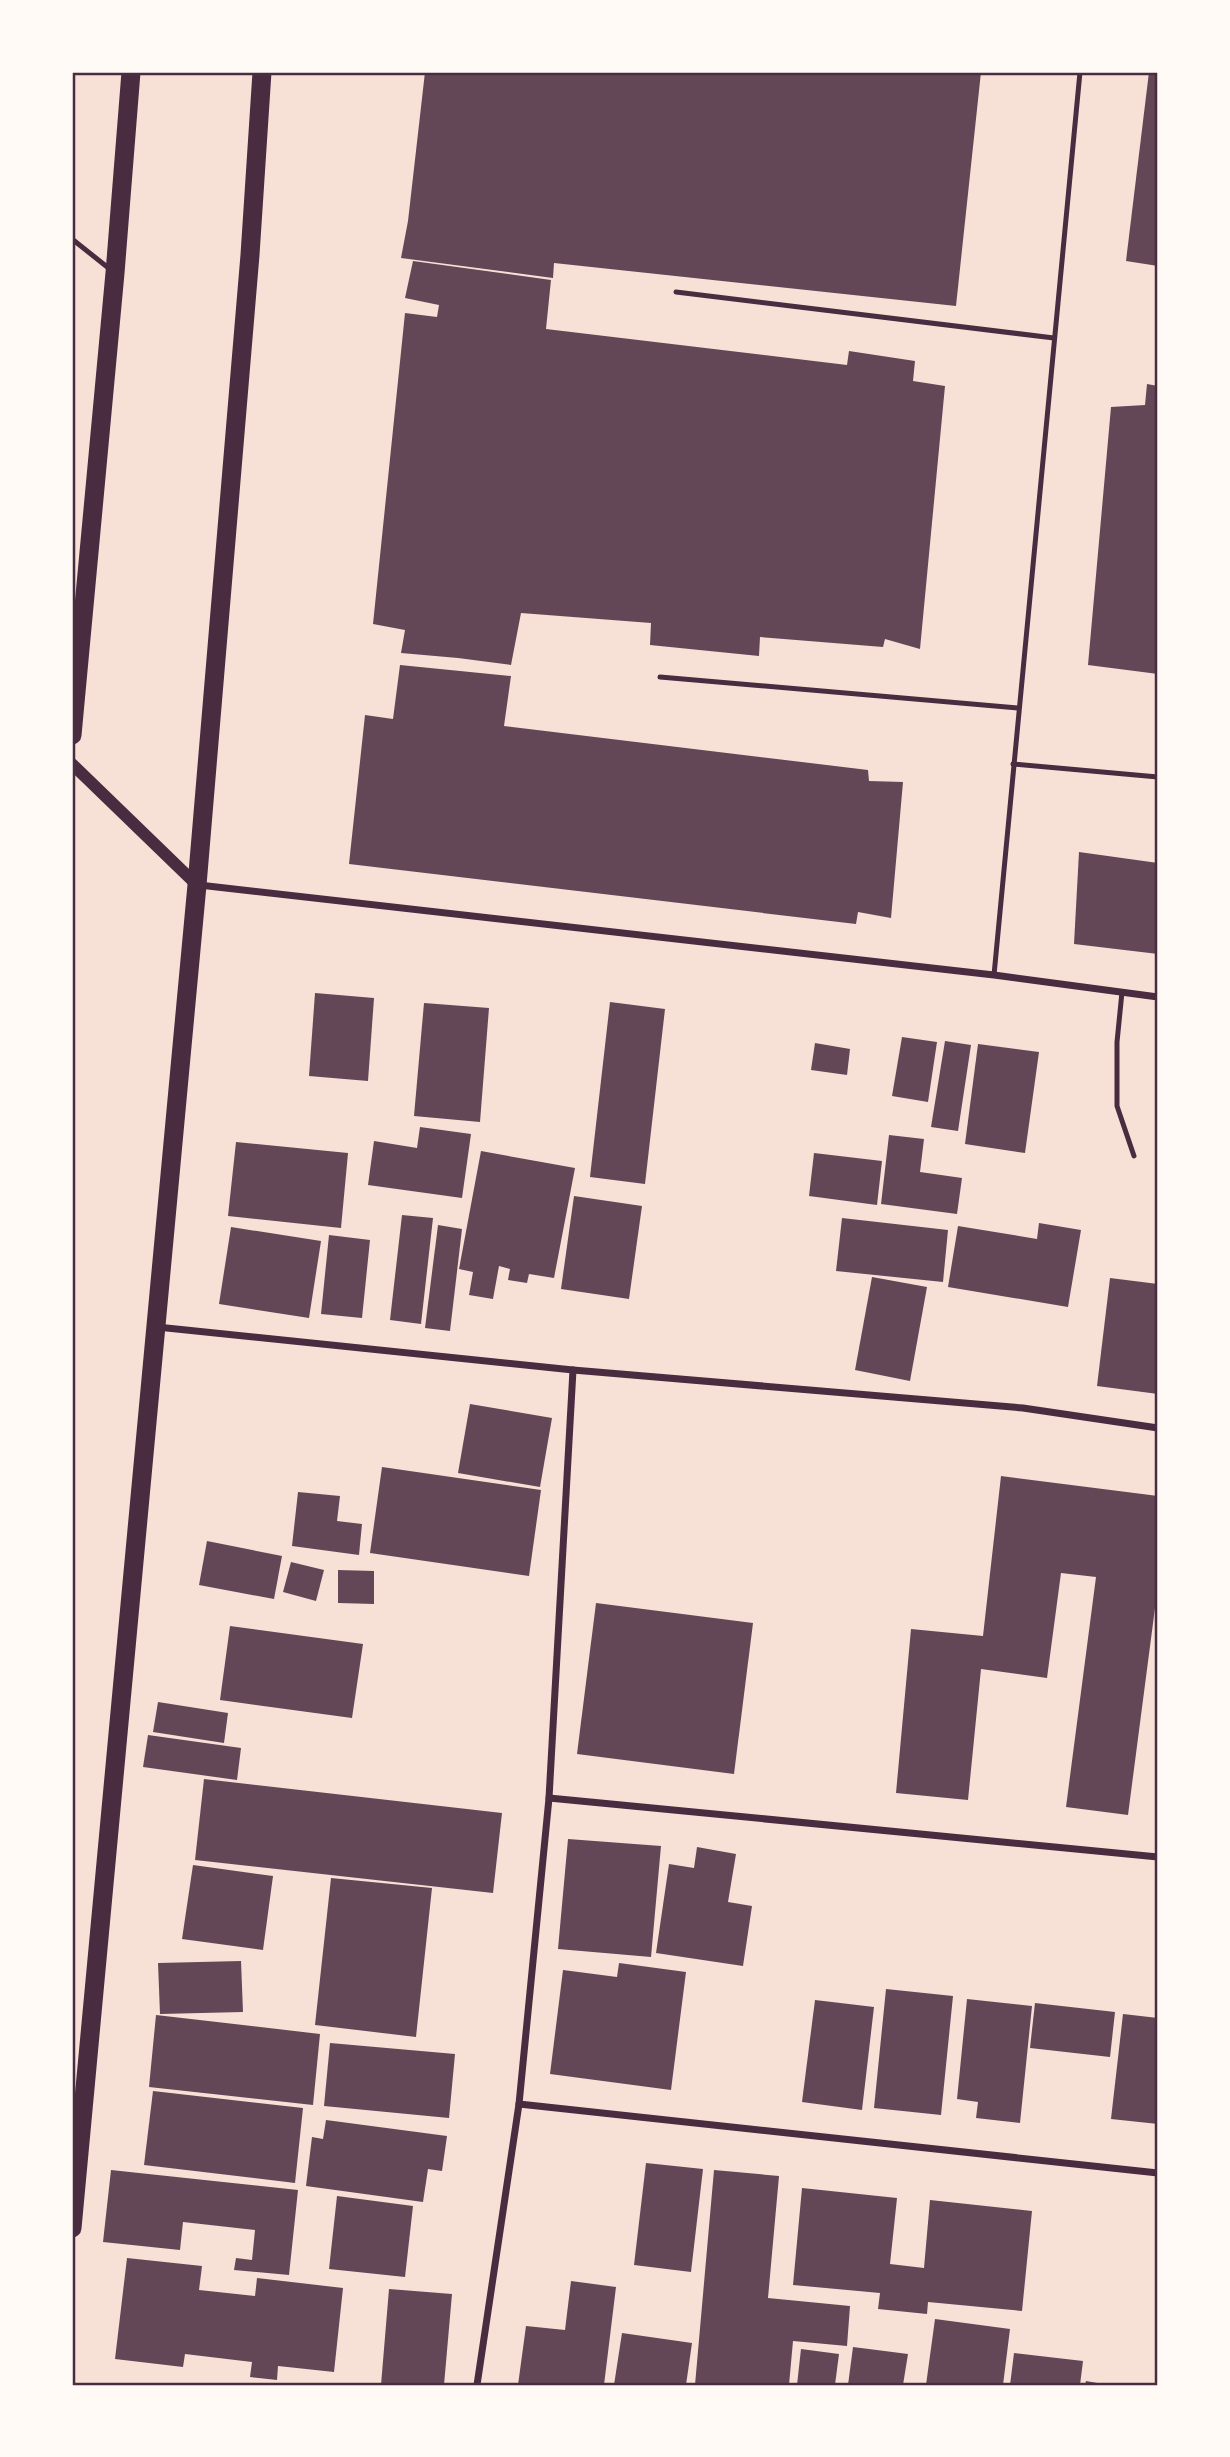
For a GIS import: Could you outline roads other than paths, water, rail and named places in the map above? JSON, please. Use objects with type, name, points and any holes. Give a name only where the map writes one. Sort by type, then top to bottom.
[{"type":"highway","points":[[72,736],[131,72]]},
{"type":"highway","points":[[72,2228],[197,885],[249,269],[262,72]]},
{"type":"street","points":[[72,764],[197,885],[994,975],[1158,997]]},
{"type":"street","points":[[156,1327],[573,1370],[1023,1408],[1158,1428]]},
{"type":"street","points":[[477,2385],[519,2104],[550,1798],[573,1370]]},
{"type":"street","points":[[550,1798],[1158,1857]]},
{"type":"street","points":[[519,2104],[1158,2173]]},
{"type":"lane","points":[[994,975],[1080,72]]},
{"type":"lane","points":[[72,239],[115,273]]},
{"type":"lane","points":[[676,292],[1054,338]]},
{"type":"lane","points":[[660,677],[1018,708]]},
{"type":"lane","points":[[1013,764],[1158,777]]},
{"type":"lane","points":[[1122,992],[1116,1042],[1117,1106],[1134,1156]]}]
